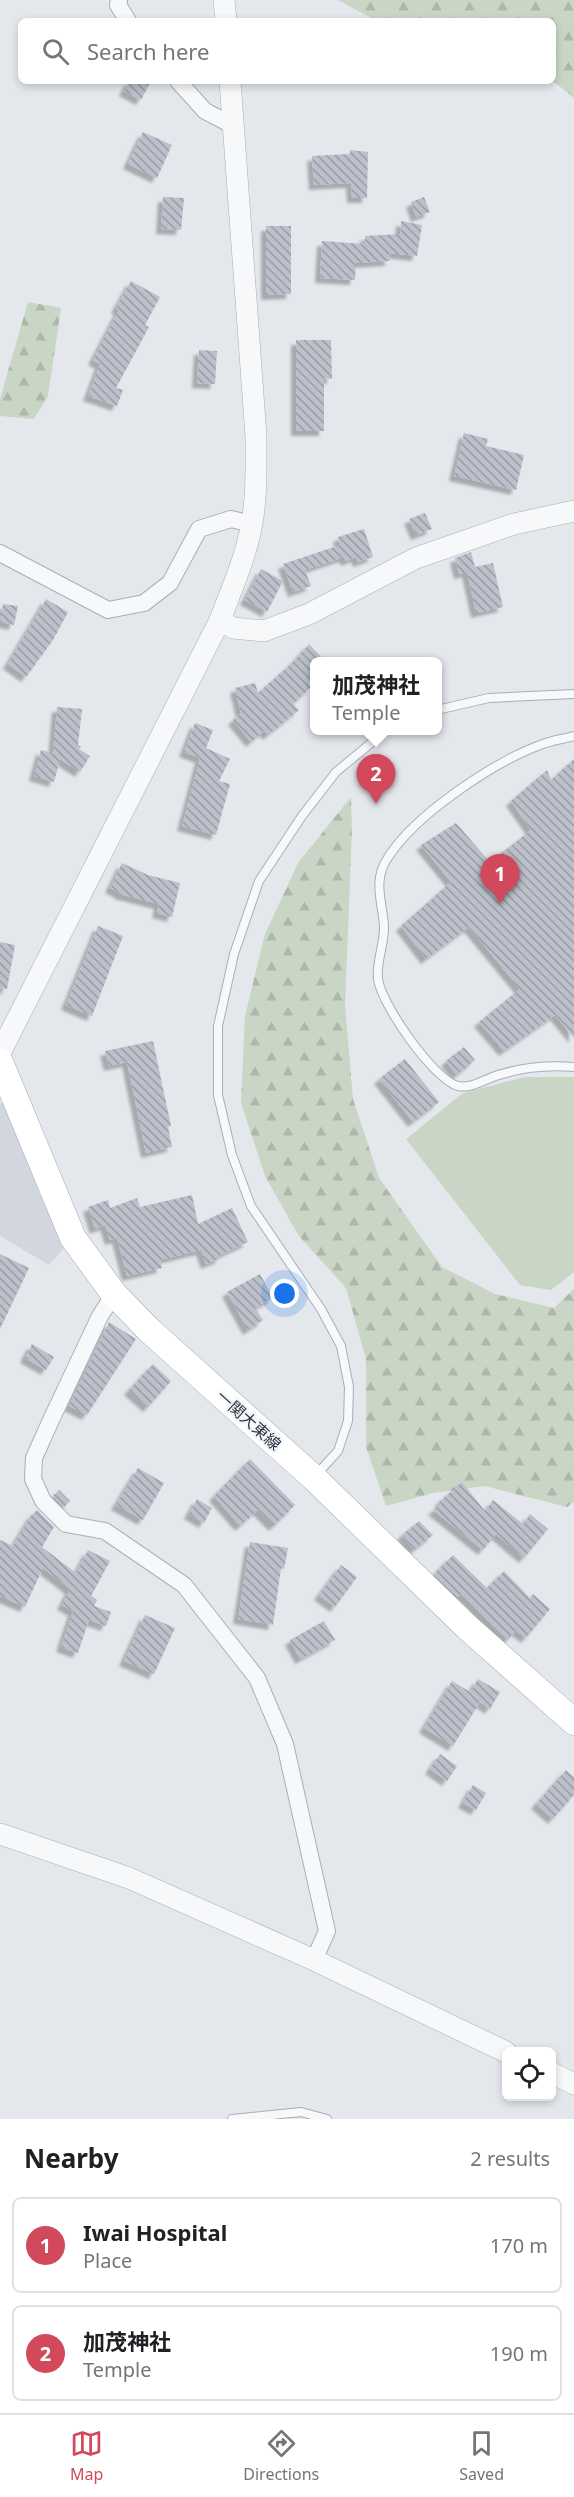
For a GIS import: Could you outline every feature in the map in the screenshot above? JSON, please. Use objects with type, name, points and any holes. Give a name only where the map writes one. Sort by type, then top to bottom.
[{"type":"main road","name":"一関大東線","points":[[0,1062],[73,1238],[114,1294],[149,1330],[314,1478],[467,1627],[574,1722]]},
{"type":"street","points":[[119,0],[118,5],[126,18]]},
{"type":"street","points":[[224,0],[226,18]]},
{"type":"street","points":[[181,84],[205,111],[232,125]]},
{"type":"street","points":[[0,1053],[220,620],[240,568],[252,524],[256,484],[256,436],[230,84]]},
{"type":"street","points":[[220,620],[233,628],[264,631],[309,614],[416,558],[514,524],[574,511]]},
{"type":"street","points":[[0,553],[108,610],[144,603],[170,582],[199,529],[231,519],[252,524]]},
{"type":"street","points":[[114,1294],[100,1316],[34,1458],[33,1479],[43,1501],[66,1524],[105,1532],[184,1586],[257,1678],[285,1744],[327,1931],[314,1960]]},
{"type":"street","points":[[0,1834],[129,1878],[314,1960],[502,2050]]},
{"type":"street","points":[[556,2075],[574,2084]]},
{"type":"lane","points":[[442,709],[489,698],[574,694]]},
{"type":"lane","points":[[314,1478],[338,1451],[348,1421],[349,1388],[341,1346],[316,1301],[251,1206],[232,1155],[218,1095],[218,1026],[234,954],[259,881],[302,816],[336,771],[381,735]]},
{"type":"lane","points":[[574,736],[543,744],[489,771],[449,797],[414,828],[388,856],[379,877],[384,936],[378,977],[382,995],[390,1012],[406,1034],[448,1081],[459,1086],[470,1085],[500,1074],[523,1069],[574,1067]]},
{"type":"lane","points":[[232,2119],[301,2112],[327,2119]]},
{"type":"shaded area","points":[[0,1103],[8,1104],[38,1190],[64,1248],[49,1265],[0,1236]]},
{"type":"green space","points":[[338,0],[574,0],[574,98],[556,83],[556,18],[371,18]]},
{"type":"green space","points":[[28,302],[61,308],[48,396],[34,419],[0,416],[0,399]]},
{"type":"green space","points":[[351,797],[352,829],[345,1006],[353,1099],[379,1178],[442,1267],[495,1294],[554,1308],[574,1289],[574,1502],[567,1507],[485,1486],[433,1493],[386,1506],[366,1447],[366,1359],[346,1288],[299,1236],[265,1176],[241,1103],[245,1016],[265,934],[298,863]]},
{"type":"green space","points":[[525,1077],[574,1077],[574,1272],[551,1290],[520,1285],[406,1139],[463,1093]]},
{"type":"building","points":[[128,84],[149,84],[141,100],[124,91]]},
{"type":"building","points":[[143,132],[172,145],[157,178],[128,164]]},
{"type":"building","points":[[350,150],[368,152],[367,198],[352,198],[351,183],[314,185],[312,156],[350,154]]},
{"type":"building","points":[[163,197],[184,198],[181,230],[161,229]]},
{"type":"building","points":[[424,197],[430,212],[416,217],[411,202]]},
{"type":"building","points":[[401,221],[422,225],[417,256],[389,253],[390,261],[356,263],[355,280],[320,278],[322,241],[365,244],[365,236],[400,234]]},
{"type":"building","points":[[266,226],[291,226],[291,294],[266,295]]},
{"type":"building","points":[[131,281],[160,297],[145,325],[149,327],[116,388],[123,390],[117,406],[88,396],[100,364],[93,360],[119,310],[116,308]]},
{"type":"building","points":[[296,340],[331,340],[332,379],[324,378],[324,431],[296,431]]},
{"type":"building","points":[[199,350],[217,351],[215,384],[197,383]]},
{"type":"building","points":[[464,433],[488,439],[486,446],[524,455],[516,490],[454,476]]},
{"type":"building","points":[[425,513],[432,529],[416,535],[409,519]]},
{"type":"building","points":[[364,529],[373,557],[358,562],[356,557],[346,561],[344,557],[305,570],[311,586],[293,592],[283,564],[340,545],[338,537]]},
{"type":"building","points":[[471,552],[475,567],[493,563],[503,607],[476,613],[467,572],[459,574],[455,558]]},
{"type":"building","points":[[261,569],[283,581],[267,612],[245,600]]},
{"type":"building","points":[[46,599],[68,612],[53,640],[26,677],[8,664]]},
{"type":"building","points":[[3,604],[18,606],[14,625],[0,622]]},
{"type":"building","points":[[309,644],[321,657],[310,657],[310,682],[308,683],[310,688],[293,704],[299,710],[268,735],[264,731],[251,742],[233,720],[241,713],[235,688],[255,683],[258,693],[291,664]]},
{"type":"building","points":[[57,707],[82,709],[78,745],[81,747],[79,749],[90,756],[80,772],[60,759],[54,782],[34,776],[41,750],[53,753]]},
{"type":"building","points":[[195,723],[213,730],[206,748],[230,759],[219,781],[230,784],[216,835],[182,826],[200,758],[184,752]]},
{"type":"building","points":[[574,759],[574,1038],[555,1015],[504,1051],[479,1022],[520,989],[469,927],[426,959],[401,926],[451,882],[421,845],[456,823],[490,862],[531,830],[511,801],[547,770],[551,780]]},
{"type":"building","points":[[122,863],[148,875],[180,883],[172,917],[157,913],[159,904],[119,894],[110,888]]},
{"type":"building","points":[[98,926],[123,936],[92,1016],[66,1005]]},
{"type":"building","points":[[0,942],[15,945],[7,989],[0,988]]},
{"type":"building","points":[[153,1041],[171,1126],[168,1127],[172,1147],[146,1153],[127,1062],[109,1066],[105,1051]]},
{"type":"building","points":[[464,1047],[475,1060],[457,1075],[446,1061]]},
{"type":"building","points":[[405,1059],[439,1102],[413,1122],[379,1079]]},
{"type":"building","points":[[192,1195],[198,1224],[232,1208],[248,1242],[206,1264],[201,1250],[160,1260],[162,1268],[127,1276],[117,1238],[110,1240],[105,1225],[95,1229],[88,1207],[108,1200],[110,1208],[137,1198],[140,1207]]},
{"type":"building","points":[[0,1254],[29,1268],[0,1329]]},
{"type":"building","points":[[260,1274],[273,1298],[255,1308],[263,1320],[248,1330],[227,1292]]},
{"type":"building","points":[[109,1322],[136,1339],[87,1415],[69,1406]]},
{"type":"building","points":[[32,1344],[54,1357],[46,1370],[25,1358]]},
{"type":"building","points":[[153,1364],[171,1381],[148,1407],[129,1390]]},
{"type":"building","points":[[250,1459],[295,1505],[274,1526],[258,1510],[240,1526],[214,1496]]},
{"type":"building","points":[[138,1468],[164,1483],[143,1520],[116,1505]]},
{"type":"building","points":[[462,1482],[485,1511],[493,1500],[523,1524],[530,1514],[548,1529],[524,1558],[496,1534],[483,1550],[433,1510]]},
{"type":"building","points":[[59,1490],[70,1501],[64,1507],[53,1496]]},
{"type":"building","points":[[197,1499],[212,1508],[204,1523],[189,1514]]},
{"type":"building","points":[[37,1510],[54,1527],[42,1547],[76,1573],[88,1550],[110,1561],[91,1596],[97,1600],[94,1606],[111,1612],[106,1626],[89,1620],[78,1653],[61,1647],[73,1611],[62,1605],[70,1589],[43,1568],[25,1607],[0,1596],[0,1540],[13,1546]]},
{"type":"building","points":[[419,1521],[433,1535],[414,1550],[402,1535]]},
{"type":"building","points":[[250,1542],[288,1548],[284,1569],[281,1568],[273,1625],[238,1619]]},
{"type":"building","points":[[453,1555],[487,1588],[504,1571],[530,1598],[533,1594],[550,1609],[526,1638],[516,1630],[508,1640],[461,1594],[458,1597],[434,1574]]},
{"type":"building","points":[[341,1565],[357,1577],[335,1607],[319,1595]]},
{"type":"building","points":[[145,1615],[175,1628],[154,1674],[124,1661]]},
{"type":"building","points":[[324,1621],[335,1640],[300,1659],[290,1640]]},
{"type":"building","points":[[478,1679],[500,1692],[490,1709],[480,1702],[453,1746],[424,1728],[452,1681],[470,1692]]},
{"type":"building","points":[[440,1754],[457,1766],[447,1781],[430,1769]]},
{"type":"building","points":[[566,1770],[574,1777],[574,1795],[553,1819],[536,1804]]},
{"type":"building","points":[[473,1785],[486,1793],[476,1810],[463,1803]]},
{"type":"place","name":"加茂神社","points":[[376,804]]},
{"type":"place","name":"Iwai Hospital","points":[[500,904]]}]
